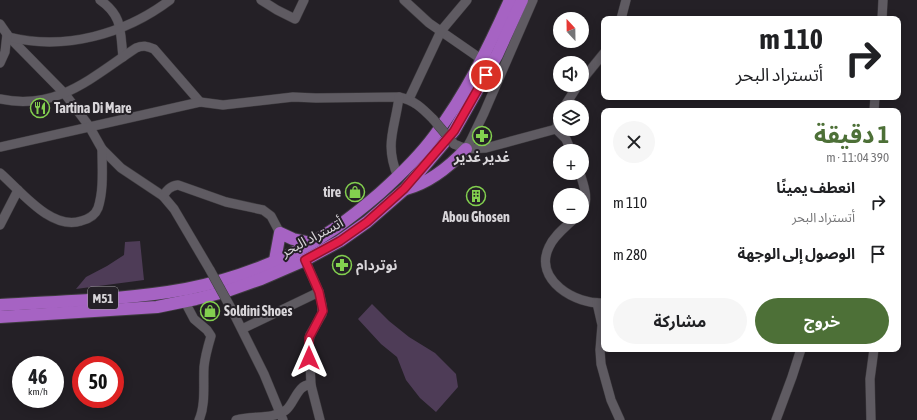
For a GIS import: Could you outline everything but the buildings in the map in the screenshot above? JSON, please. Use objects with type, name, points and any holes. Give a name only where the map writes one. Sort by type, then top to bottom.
[{"type":"highway","name":"أتستراد البحر","points":[[0,305],[114,297],[186,289],[224,280],[276,260],[312,243],[360,210],[398,177],[436,134],[461,95],[481,59],[510,0]]},
{"type":"highway","name":"أتستراد البحر","points":[[0,317],[157,307],[185,302],[245,285],[305,260],[340,241],[384,209],[444,144],[462,118],[497,55],[522,0]]},
{"type":"highway","points":[[404,189],[418,186],[441,171],[466,149]]},
{"type":"highway","points":[[276,260],[280,233],[293,239],[312,243]]},
{"type":"street","points":[[100,0],[115,13],[120,27],[123,57]]},
{"type":"street","points":[[8,36],[22,40],[44,42],[79,40],[93,37],[151,13],[170,0]]},
{"type":"street","points":[[261,0],[295,19],[304,0]]},
{"type":"street","points":[[404,0],[421,16],[481,59]]},
{"type":"street","points":[[409,99],[442,31],[467,0]]},
{"type":"street","points":[[466,149],[484,113],[533,0]]},
{"type":"street","points":[[621,16],[626,0]]},
{"type":"street","points":[[882,16],[883,0]]},
{"type":"street","points":[[0,24],[8,36],[65,94],[89,126],[102,150],[122,168],[163,196],[174,209],[210,270],[242,329],[264,374],[282,417]]},
{"type":"street","points":[[0,63],[5,52],[8,36]]},
{"type":"street","points":[[0,98],[15,101],[31,100],[65,94],[95,76],[136,48],[148,46],[154,49],[200,102]]},
{"type":"street","points":[[589,71],[601,57]]},
{"type":"street","points":[[188,104],[190,92]]},
{"type":"street","points":[[0,147],[188,104],[200,102],[223,105],[293,97],[316,98],[399,96],[409,99],[420,106],[433,119],[454,144],[466,149],[486,148],[553,130]]},
{"type":"street","points":[[398,177],[392,159],[390,142],[399,96]]},
{"type":"street","points":[[0,173],[43,211],[55,219],[63,222],[76,223],[94,215],[97,210],[99,201],[102,150]]},
{"type":"street","points":[[163,196],[173,185],[178,185],[226,202],[263,210],[271,216],[280,233]]},
{"type":"street","points":[[0,225],[18,190]]},
{"type":"street","points":[[569,224],[549,246],[546,254],[547,270],[552,281],[558,288],[572,295],[601,303]]},
{"type":"street","points":[[305,260],[319,292],[322,305],[322,314],[309,338],[311,385],[320,420]]},
{"type":"street","points":[[242,329],[319,292]]},
{"type":"street","points":[[185,302],[194,319],[207,330],[211,336],[205,358],[203,401],[199,420]]},
{"type":"street","points":[[601,338],[601,364],[611,400],[620,420]]},
{"type":"street","points":[[776,420],[800,352]]},
{"type":"street","points":[[871,420],[870,379],[874,352]]},
{"type":"street","points":[[282,417],[303,387],[306,385],[311,385]]},
{"type":"street","points":[[236,420],[282,417]]},
{"type":"shaded area","points":[[140,241],[144,280],[76,289],[86,277],[124,255],[125,242]]},
{"type":"shaded area","points":[[372,304],[389,321],[409,337],[435,353],[456,374],[458,387],[436,412],[420,398],[406,380],[397,357],[381,344],[358,319]]},
{"type":"place","name":"Tartina Di Mare","points":[[40,108]]},
{"type":"place","name":"غدير غدير","points":[[482,136]]},
{"type":"place","name":"tire","points":[[355,192]]},
{"type":"place","name":"Abou Ghosen","points":[[476,196]]},
{"type":"place","name":"نوتردام","points":[[342,265]]},
{"type":"place","name":"Soldini Shoes","points":[[210,311]]},
{"type":"route","points":[[309,358],[309,338],[323,311],[319,292],[305,260],[332,246],[367,222],[384,209],[404,189],[428,163],[454,131],[486,75]]}]
